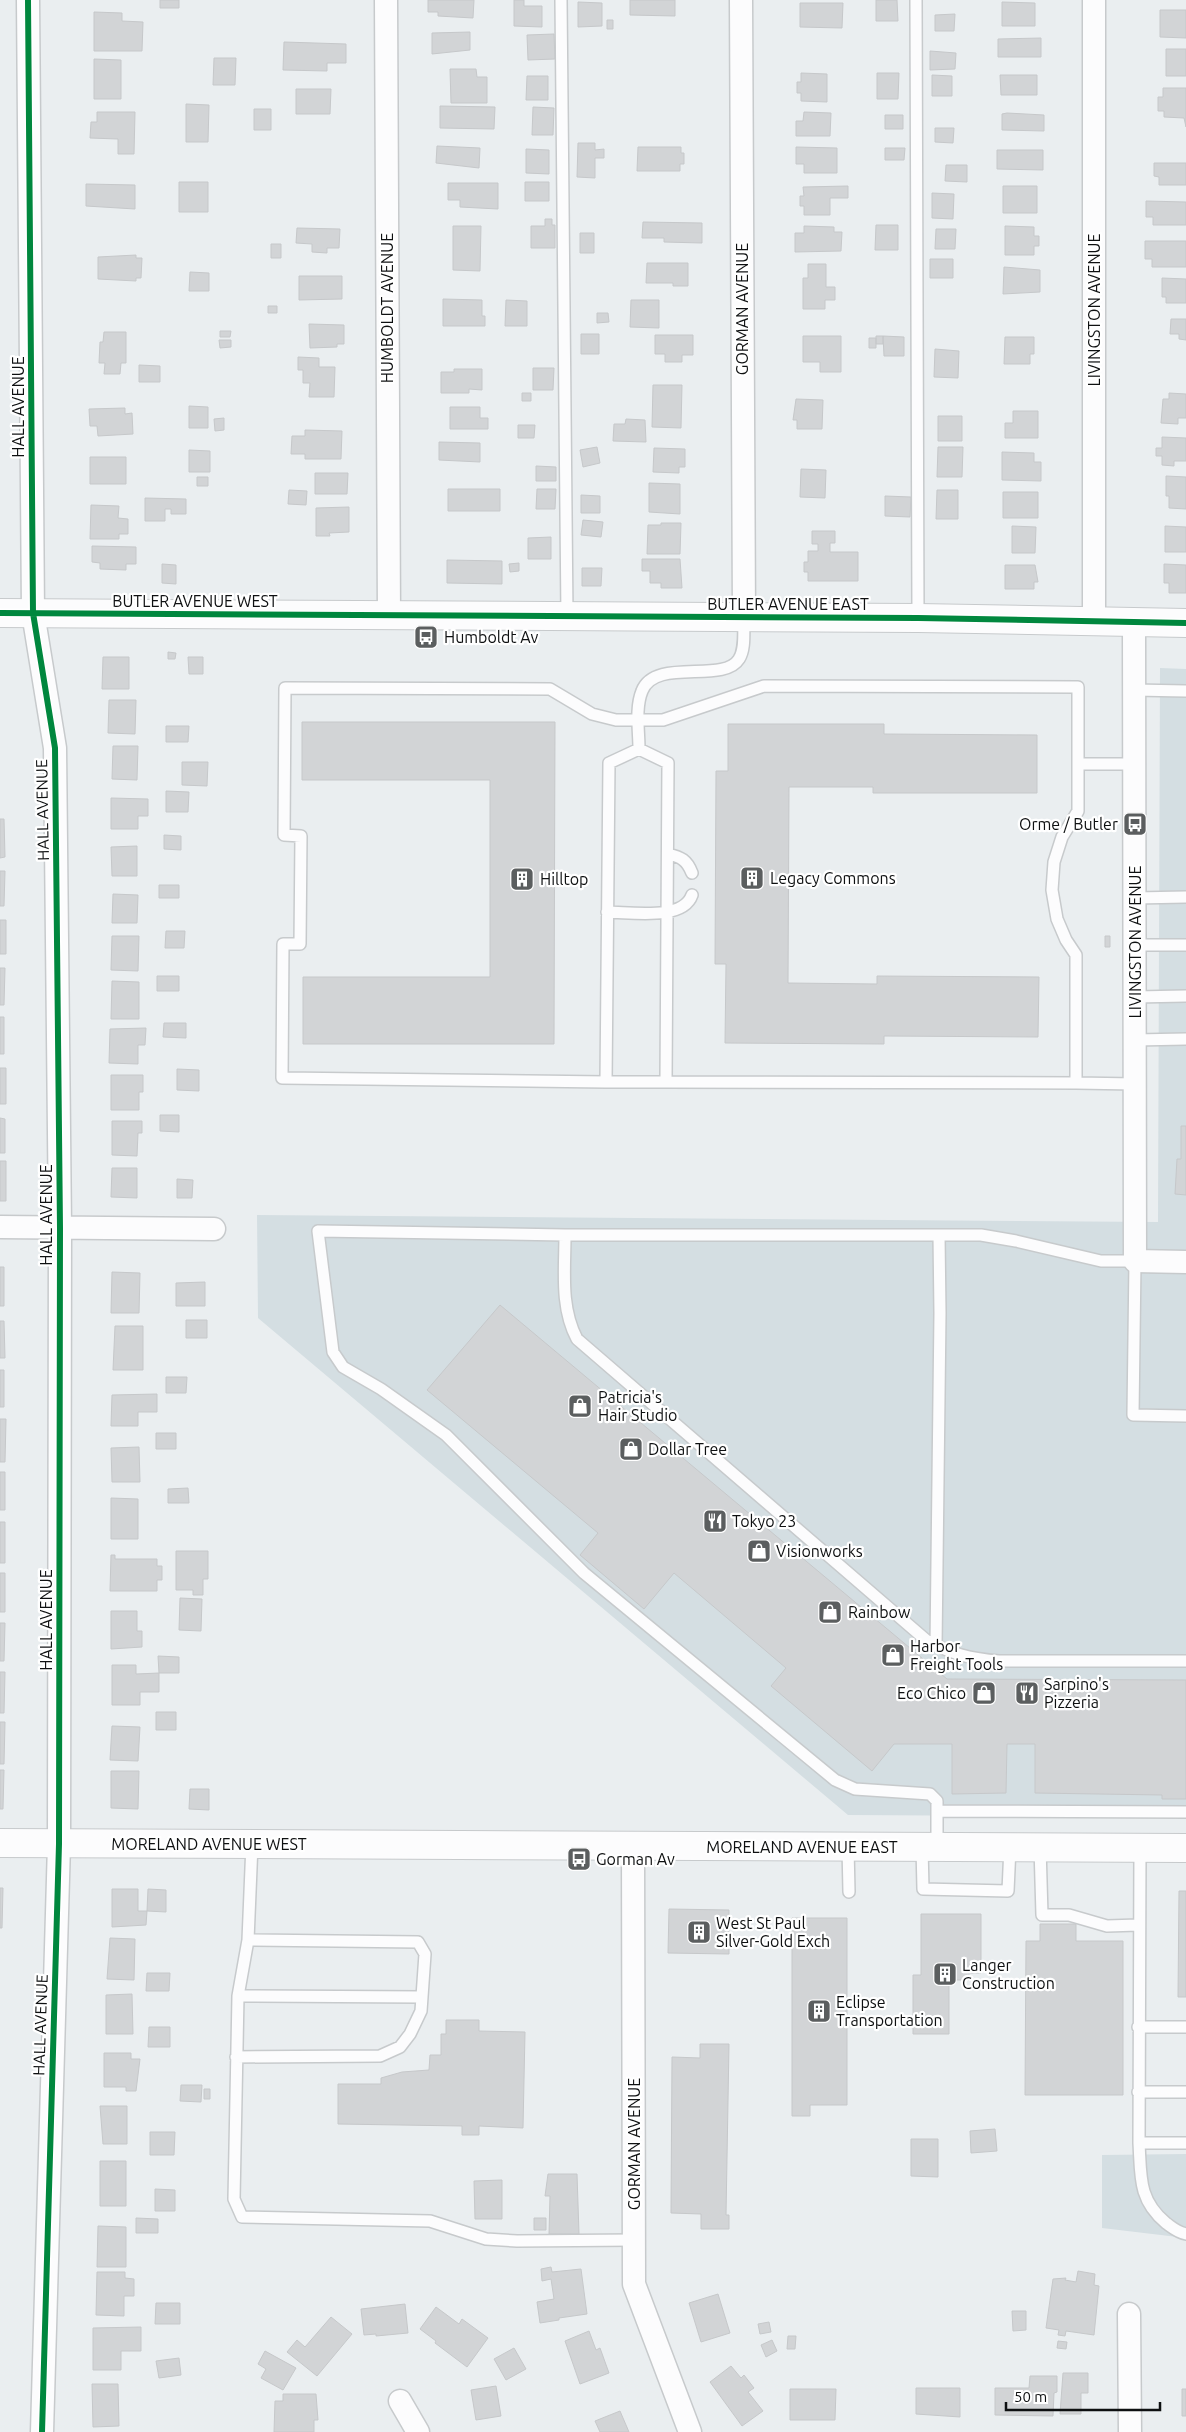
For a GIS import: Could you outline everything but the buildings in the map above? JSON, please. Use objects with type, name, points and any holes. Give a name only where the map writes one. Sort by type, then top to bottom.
[{"type":"street","name":"HALL AVENUE","points":[[28,0],[33,613],[55,748],[60,1228],[59,1844],[42,2432]]},
{"type":"street","name":"HUMBOLDT AVENUE","points":[[386,0],[389,616]]},
{"type":"street","name":"GORMAN AVENUE","points":[[741,0],[744,617]]},
{"type":"street","name":"LIVINGSTON AVENUE","points":[[1094,0],[1094,621]]},
{"type":"street","name":"BUTLER AVENUE WEST","points":[[0,613],[389,616]]},
{"type":"street","name":"BUTLER AVENUE EAST","points":[[389,616],[918,618],[1186,623]]},
{"type":"street","name":"LIVINGSTON AVENUE","points":[[1134,622],[1135,1261]]},
{"type":"street","points":[[0,1228],[214,1229]]},
{"type":"street","points":[[1135,1261],[1186,1262]]},
{"type":"street","name":"MORELAND AVENUE WEST","points":[[0,1844],[418,1845]]},
{"type":"street","name":"MORELAND AVENUE EAST","points":[[418,1845],[1186,1848]]},
{"type":"street","name":"GORMAN AVENUE","points":[[633,1846],[634,2284],[690,2432]]},
{"type":"street","points":[[1129,2314],[1130,2432]]},
{"type":"street","points":[[400,2401],[418,2432]]},
{"type":"lane","points":[[560,0],[567,617]]},
{"type":"lane","points":[[916,0],[918,618]]},
{"type":"lane","points":[[639,749],[639,702],[642,690],[649,680],[663,674],[727,668],[738,661],[742,652],[744,617]]},
{"type":"lane","points":[[1076,1083],[1076,955],[1066,940],[1058,919],[1052,890],[1054,862],[1062,837],[1078,811],[1078,688],[764,686],[663,720],[616,720],[592,714],[550,689],[285,688],[284,835],[301,836],[300,944],[283,944],[282,1078],[606,1082],[1135,1084]]},
{"type":"lane","points":[[1134,690],[1186,691]]},
{"type":"lane","points":[[639,749],[668,763],[666,1082]]},
{"type":"lane","points":[[606,1082],[608,763],[639,749]]},
{"type":"lane","points":[[1078,764],[1134,764]]},
{"type":"lane","points":[[668,854],[688,862],[692,873]]},
{"type":"lane","points":[[607,912],[668,912],[678,910],[689,904],[692,895]]},
{"type":"lane","points":[[1135,898],[1186,897]]},
{"type":"lane","points":[[1135,945],[1186,945]]},
{"type":"lane","points":[[1135,997],[1186,996]]},
{"type":"lane","points":[[1135,1040],[1186,1039]]},
{"type":"lane","points":[[1010,1847],[1008,1891],[923,1889],[936,1811],[936,1801],[930,1794],[854,1789],[835,1780],[584,1573],[446,1435],[381,1389],[343,1367],[333,1352],[318,1231],[565,1235],[981,1235],[1101,1261],[1135,1261],[1133,1415],[1186,1416]]},
{"type":"lane","points":[[565,1235],[566,1305],[569,1324],[577,1339],[926,1640],[969,1659],[999,1661],[1186,1661]]},
{"type":"lane","points":[[936,1646],[940,1313],[939,1235]]},
{"type":"lane","points":[[936,1811],[1186,1812]]},
{"type":"lane","points":[[252,1844],[248,1940],[238,1996],[236,2057],[234,2199],[242,2217],[430,2221],[486,2239],[517,2241],[634,2240]]},
{"type":"lane","points":[[848,1847],[849,1892]]},
{"type":"lane","points":[[1040,1847],[1042,1914],[1069,1915],[1106,1926],[1138,1925]]},
{"type":"lane","points":[[1140,1848],[1138,2092],[1142,2190],[1152,2212],[1178,2232],[1186,2234]]},
{"type":"lane","points":[[236,2057],[380,2056],[400,2047],[410,2034],[421,2010],[425,1954],[418,1942],[248,1940]]},
{"type":"lane","points":[[238,1996],[422,1997]]},
{"type":"lane","points":[[1138,2027],[1186,2027]]},
{"type":"lane","points":[[1138,2092],[1186,2092]]},
{"type":"lane","points":[[1139,2143],[1186,2143]]},
{"type":"shaded area","points":[[1160,668],[1186,669],[1186,1817],[848,1815],[258,1318],[257,1215],[1158,1222]]},
{"type":"shaded area","points":[[1186,2154],[1186,2238],[1102,2228],[1102,2155]]},
{"type":"cycle path","points":[[28,0],[33,613],[55,748],[60,1228],[59,1844],[42,2432]]},
{"type":"cycle path","points":[[0,613],[918,618],[1186,623]]},
{"type":"place","name":"Humboldt Av","points":[[426,637]]},
{"type":"place","name":"Orme / Butler","points":[[1135,824]]},
{"type":"place","name":"Legacy Commons","points":[[752,878]]},
{"type":"place","name":"Hilltop","points":[[522,879]]},
{"type":"place","name":"Patricia's Hair Studio","points":[[580,1406]]},
{"type":"place","name":"Dollar Tree","points":[[631,1449]]},
{"type":"place","name":"Tokyo 23","points":[[715,1521]]},
{"type":"place","name":"Visionworks","points":[[759,1551]]},
{"type":"place","name":"Rainbow","points":[[830,1612]]},
{"type":"place","name":"Harbor Freight Tools","points":[[893,1655]]},
{"type":"place","name":"Eco Chico","points":[[984,1693]]},
{"type":"place","name":"Sarpino's Pizzeria","points":[[1027,1693]]},
{"type":"place","name":"Gorman Av","points":[[579,1859]]},
{"type":"place","name":"West St Paul Silver-Gold Exch","points":[[699,1932]]},
{"type":"place","name":"Langer Construction","points":[[945,1974]]},
{"type":"place","name":"Eclipse Transportation","points":[[819,2011]]}]
